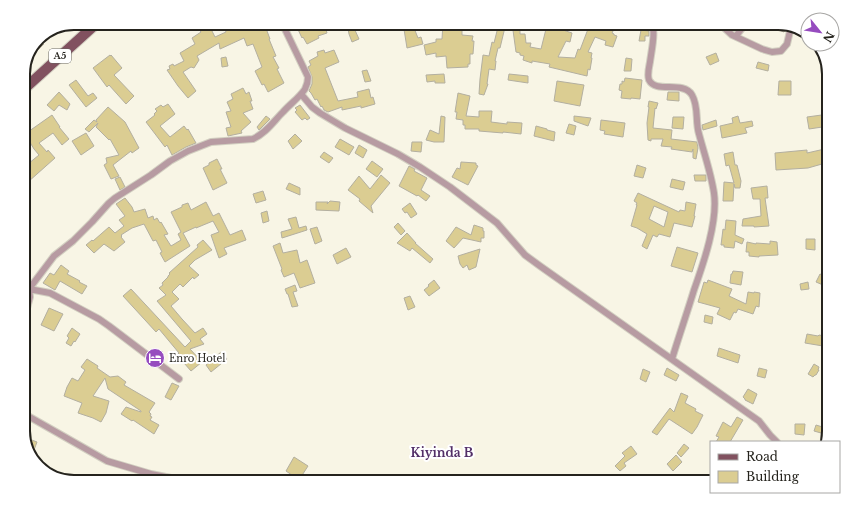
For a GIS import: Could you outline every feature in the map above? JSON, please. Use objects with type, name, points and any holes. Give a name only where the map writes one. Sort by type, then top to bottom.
[{"type":"main road","name":"A5","points":[[30,84],[89,30]]},
{"type":"street","points":[[30,283],[54,256],[73,241],[115,198],[170,161],[188,151],[211,142],[253,139],[265,132],[301,94],[306,88],[308,82],[308,77],[285,30]]},
{"type":"street","points":[[653,30],[652,52],[648,70],[648,79],[652,84],[658,86],[683,88],[691,94],[696,104],[698,131],[714,193],[714,212],[710,237],[701,270],[672,359]]},
{"type":"street","points":[[727,30],[732,34],[762,49],[772,52],[780,50],[787,44],[790,32]]},
{"type":"street","points":[[736,36],[741,30]]},
{"type":"street","points":[[301,94],[312,107],[320,113],[345,128],[398,154],[450,187],[498,223],[525,255],[759,421],[776,441]]},
{"type":"street","points":[[30,289],[50,293],[98,319],[179,379]]},
{"type":"street","points":[[30,417],[107,461],[155,475]]},
{"type":"building","points":[[199,30],[212,30],[215,37],[226,32],[225,30],[267,30],[276,56],[273,57],[279,68],[277,69],[284,83],[268,92],[264,84],[262,85],[255,71],[262,67],[253,44],[247,46],[244,38],[220,49],[219,43],[197,56],[199,60],[194,68],[191,67],[183,72],[196,91],[188,98],[167,70],[170,69],[169,66],[173,64],[174,66],[184,61],[180,53],[195,44],[192,38],[201,32]]},
{"type":"building","points":[[298,30],[326,30],[327,33],[318,36],[319,38],[307,44],[303,37],[302,38]]},
{"type":"building","points":[[348,30],[355,30],[359,39],[352,42]]},
{"type":"building","points":[[404,30],[415,30],[418,38],[421,37],[423,44],[407,48]]},
{"type":"building","points":[[443,30],[462,30],[462,35],[473,36],[473,54],[470,54],[470,64],[468,64],[468,67],[447,68],[446,56],[436,57],[436,53],[426,55],[424,45],[436,42],[436,39],[442,39]]},
{"type":"building","points":[[497,30],[504,30],[500,48],[498,48],[495,61],[495,70],[489,69],[488,84],[484,95],[479,94],[483,55],[489,56],[492,42],[494,43]]},
{"type":"building","points":[[513,30],[520,30],[520,34],[525,34],[526,43],[531,43],[530,47],[541,49],[546,30],[563,30],[572,33],[570,42],[566,41],[558,57],[575,58],[578,49],[580,50],[588,30],[611,30],[613,31],[612,33],[614,35],[617,36],[613,47],[605,45],[606,41],[595,37],[588,52],[592,53],[592,58],[590,70],[588,69],[587,76],[549,67],[550,64],[532,61],[532,63],[523,60],[524,56],[516,52]]},
{"type":"building","points":[[641,30],[649,31],[649,36],[645,36],[645,41],[639,41]]},
{"type":"building","points":[[324,50],[325,53],[334,50],[339,62],[325,68],[338,101],[358,97],[357,92],[369,89],[371,98],[373,97],[375,104],[361,108],[361,106],[342,110],[342,107],[328,112],[324,110],[322,106],[321,107],[317,99],[315,100],[309,91],[312,84],[312,77],[308,67],[311,65],[309,61],[318,56],[317,52]]},
{"type":"building","points":[[716,53],[719,61],[710,65],[706,57]]},
{"type":"building","points":[[110,55],[122,68],[114,75],[134,96],[126,104],[109,85],[107,87],[93,68]]},
{"type":"building","points":[[226,57],[228,66],[222,67],[221,58]]},
{"type":"building","points":[[626,58],[632,59],[631,71],[624,71]]},
{"type":"building","points":[[758,62],[769,65],[768,71],[756,68]]},
{"type":"building","points":[[367,70],[371,81],[365,82],[362,71]]},
{"type":"building","points":[[444,74],[445,83],[435,83],[435,81],[427,82],[426,75]]},
{"type":"building","points":[[509,74],[528,76],[528,83],[508,80]]},
{"type":"building","points":[[625,78],[642,80],[640,99],[621,98],[622,91],[619,90],[620,84],[622,84],[622,81],[624,82]]},
{"type":"building","points":[[76,80],[88,96],[93,93],[97,98],[86,107],[69,85]]},
{"type":"building","points":[[557,81],[584,85],[580,106],[554,101]]},
{"type":"building","points":[[779,81],[791,81],[791,95],[778,95]]},
{"type":"building","points":[[243,88],[246,94],[249,92],[252,101],[250,101],[253,109],[243,113],[251,122],[241,131],[242,133],[228,136],[226,128],[231,127],[226,112],[231,111],[227,102],[233,99],[231,94]]},
{"type":"building","points":[[59,92],[70,104],[67,110],[59,105],[54,111],[47,105]]},
{"type":"building","points":[[668,92],[679,92],[679,101],[667,100]]},
{"type":"building","points":[[458,93],[470,96],[466,116],[479,117],[479,111],[492,111],[491,122],[507,124],[507,122],[522,123],[521,134],[479,131],[479,129],[465,129],[463,120],[456,119],[457,112],[455,112]]},
{"type":"building","points":[[649,101],[658,103],[656,109],[655,108],[653,128],[672,130],[671,139],[697,142],[698,148],[696,159],[693,158],[693,149],[692,152],[671,149],[672,147],[661,146],[663,139],[648,140],[647,123]]},
{"type":"building","points":[[168,104],[175,114],[160,126],[170,137],[184,126],[187,130],[188,129],[196,143],[172,155],[167,145],[165,147],[146,122],[155,115],[154,114],[157,111],[155,109],[161,105],[163,107]]},
{"type":"building","points":[[300,105],[310,118],[307,120],[305,118],[302,120],[295,112],[297,110],[295,108]]},
{"type":"building","points":[[108,107],[125,122],[139,148],[132,153],[131,151],[113,165],[119,176],[111,179],[104,165],[107,163],[106,158],[119,155],[110,139],[109,140],[96,127],[98,123],[89,132],[85,129],[94,120],[97,122],[96,120]]},
{"type":"building","points":[[52,115],[59,127],[69,139],[62,145],[53,133],[39,143],[55,158],[30,180],[30,162],[39,155],[30,142],[30,130]]},
{"type":"building","points":[[822,115],[822,127],[809,129],[807,117]]},
{"type":"building","points":[[266,116],[270,119],[259,130],[257,127]]},
{"type":"building","points":[[441,116],[445,117],[444,142],[426,140],[430,130],[439,134]]},
{"type":"building","points":[[574,116],[591,118],[588,126],[574,121]]},
{"type":"building","points":[[738,116],[740,123],[752,121],[753,126],[745,128],[747,133],[722,138],[720,126],[733,123],[732,118]]},
{"type":"building","points":[[673,117],[684,117],[683,129],[672,128]]},
{"type":"building","points":[[601,120],[625,123],[623,137],[604,134],[605,131],[600,130]]},
{"type":"building","points":[[716,120],[717,126],[703,130],[702,125]]},
{"type":"building","points":[[569,124],[576,126],[574,135],[566,133]]},
{"type":"building","points":[[536,126],[555,132],[554,141],[534,136]]},
{"type":"building","points":[[86,133],[94,146],[81,155],[72,141]]},
{"type":"building","points":[[295,134],[302,141],[293,149],[288,141]]},
{"type":"building","points":[[340,139],[354,147],[349,155],[335,147]]},
{"type":"building","points":[[412,142],[422,142],[421,152],[411,151]]},
{"type":"building","points":[[359,145],[367,150],[363,158],[355,153]]},
{"type":"building","points":[[807,150],[807,153],[822,150],[822,164],[808,168],[776,170],[775,153]]},
{"type":"building","points":[[324,152],[333,158],[329,163],[320,157]]},
{"type":"building","points":[[733,152],[735,165],[737,165],[741,181],[740,188],[735,188],[734,184],[733,201],[723,201],[724,182],[734,183],[729,165],[726,166],[724,154]]},
{"type":"building","points":[[217,159],[227,183],[213,190],[203,168]]},
{"type":"building","points":[[372,161],[383,169],[377,177],[366,169]]},
{"type":"building","points":[[461,162],[476,163],[478,166],[468,185],[452,177],[457,168],[460,169]]},
{"type":"building","points":[[637,165],[646,168],[643,178],[634,176]]},
{"type":"building","points":[[409,166],[415,169],[414,171],[427,178],[421,190],[430,196],[426,201],[418,195],[417,196],[399,186]]},
{"type":"building","points":[[381,175],[390,183],[371,206],[373,213],[359,201],[360,199],[348,190],[359,176],[370,189]]},
{"type":"building","points":[[694,175],[706,175],[706,181],[695,181]]},
{"type":"building","points":[[120,177],[125,187],[120,190],[115,179]]},
{"type":"building","points":[[672,179],[685,182],[683,190],[670,187]]},
{"type":"building","points":[[289,183],[300,188],[300,195],[286,189]]},
{"type":"building","points":[[767,186],[768,198],[765,198],[769,226],[742,226],[743,219],[761,216],[760,199],[753,199],[751,188]]},
{"type":"building","points":[[263,191],[266,200],[256,203],[253,194]]},
{"type":"building","points":[[638,193],[679,212],[680,210],[685,211],[686,202],[696,204],[692,227],[674,223],[670,237],[659,234],[657,237],[653,235],[647,249],[642,246],[647,234],[631,226],[637,205],[634,201]],"holes":[[[654,206],[668,212],[664,227],[649,219]]]},
{"type":"building","points":[[125,198],[134,212],[145,209],[148,218],[153,216],[154,220],[157,218],[160,223],[161,222],[168,234],[164,235],[171,246],[181,240],[178,234],[181,232],[171,212],[188,203],[191,210],[206,202],[213,216],[219,213],[230,235],[242,230],[246,240],[224,248],[227,254],[219,258],[211,235],[219,232],[213,221],[183,233],[190,246],[165,262],[160,253],[162,252],[156,240],[153,241],[144,224],[132,228],[121,235],[125,242],[114,251],[104,244],[94,253],[86,245],[109,227],[115,233],[124,226],[119,220],[125,216],[116,204]]},
{"type":"building","points":[[330,201],[340,202],[339,211],[316,210],[316,202],[328,202],[327,204]]},
{"type":"building","points":[[410,203],[417,214],[411,218],[407,212],[405,213],[402,209]]},
{"type":"building","points":[[267,211],[269,221],[263,223],[261,213]]},
{"type":"building","points":[[296,217],[299,228],[306,226],[307,230],[282,238],[281,232],[292,229],[288,219]]},
{"type":"building","points":[[726,220],[736,221],[735,235],[744,239],[742,244],[735,241],[734,248],[724,247],[724,245],[721,245]]},
{"type":"building","points":[[398,223],[405,231],[401,235],[394,227]]},
{"type":"building","points":[[474,225],[483,228],[484,238],[481,238],[481,242],[463,238],[454,248],[446,241],[456,227],[471,235]]},
{"type":"building","points":[[317,227],[322,241],[315,244],[310,229]]},
{"type":"building","points":[[407,233],[415,243],[433,259],[430,263],[412,248],[410,251],[397,243]]},
{"type":"building","points":[[806,239],[815,239],[815,250],[806,249]]},
{"type":"building","points":[[203,240],[212,250],[195,260],[189,266],[199,275],[194,279],[193,277],[183,287],[180,284],[172,292],[179,299],[171,306],[195,333],[203,328],[207,334],[200,339],[204,344],[190,349],[202,362],[191,371],[177,355],[179,353],[159,329],[156,332],[123,296],[131,289],[185,347],[191,341],[157,301],[166,295],[159,288],[163,285],[162,283],[168,277],[170,274],[169,273],[198,247],[197,245]]},
{"type":"building","points":[[770,241],[777,242],[778,255],[759,257],[749,256],[749,252],[746,252],[747,242],[756,244],[770,244]]},
{"type":"building","points":[[280,243],[283,253],[297,250],[300,263],[307,260],[315,283],[300,288],[294,273],[284,277],[273,246]]},
{"type":"building","points":[[677,247],[698,253],[692,272],[671,266]]},
{"type":"building","points":[[346,248],[351,257],[337,264],[333,255]]},
{"type":"building","points":[[480,249],[476,267],[469,270],[467,265],[463,268],[460,264],[458,256]]},
{"type":"building","points":[[61,265],[69,271],[67,274],[87,286],[82,294],[60,281],[55,290],[43,283],[50,273],[54,275]]},
{"type":"building","points":[[733,271],[743,272],[741,285],[730,283],[731,274]]},
{"type":"building","points":[[820,274],[822,275],[822,285],[816,282]]},
{"type":"building","points":[[434,280],[440,288],[429,296],[424,290]]},
{"type":"building","points":[[708,280],[732,289],[729,296],[746,304],[748,292],[760,293],[759,307],[756,306],[753,314],[738,309],[736,313],[734,312],[730,320],[717,314],[720,308],[698,302],[704,282],[707,283]]},
{"type":"building","points":[[808,282],[809,289],[801,290],[800,284]]},
{"type":"building","points":[[295,285],[297,291],[293,292],[298,306],[292,307],[285,289]]},
{"type":"building","points":[[410,296],[415,307],[408,310],[404,298]]},
{"type":"building","points":[[49,308],[63,314],[54,331],[41,325]]},
{"type":"building","points":[[705,315],[713,317],[712,324],[704,322]]},
{"type":"building","points":[[72,328],[80,334],[71,346],[66,343],[69,338],[67,336]]},
{"type":"building","points":[[807,334],[822,336],[822,346],[805,343]]},
{"type":"building","points":[[719,348],[740,355],[738,363],[717,356]]},
{"type":"building","points":[[221,352],[227,359],[211,372],[206,365]]},
{"type":"building","points":[[87,359],[98,366],[97,368],[110,377],[118,376],[126,382],[124,385],[155,403],[149,412],[151,414],[150,416],[152,417],[150,420],[159,425],[154,434],[121,414],[126,407],[141,411],[108,389],[105,378],[93,396],[109,401],[106,413],[101,422],[78,413],[82,403],[64,396],[72,378],[78,381],[85,370],[81,367]]},
{"type":"building","points":[[814,364],[819,367],[819,370],[813,377],[808,374]]},
{"type":"building","points":[[667,368],[679,375],[676,381],[664,375]]},
{"type":"building","points":[[759,368],[767,370],[765,378],[757,376]]},
{"type":"building","points":[[643,369],[650,372],[646,382],[640,379]]},
{"type":"building","points":[[172,383],[179,386],[171,400],[165,397]]},
{"type":"building","points":[[748,389],[757,394],[753,404],[745,400],[743,397]]},
{"type":"building","points":[[681,393],[688,396],[685,403],[703,415],[692,434],[669,419],[657,435],[652,432],[670,408],[674,412]]},
{"type":"building","points":[[737,417],[743,420],[731,441],[717,441],[719,437],[716,436],[723,422],[731,427]]},
{"type":"building","points":[[795,424],[805,424],[804,435],[795,434]]},
{"type":"building","points":[[816,425],[822,427],[822,433],[814,431]]},
{"type":"building","points":[[31,440],[37,442],[34,449]]},
{"type":"building","points":[[684,444],[689,448],[681,457],[677,453]]},
{"type":"building","points":[[631,446],[637,454],[624,463],[626,466],[620,471],[615,466],[625,456],[622,453]]},
{"type":"building","points":[[676,455],[682,462],[673,471],[667,464]]},
{"type":"building","points":[[294,457],[308,466],[302,475],[292,475],[286,471]]},
{"type":"place","name":"Enro Hotel","points":[[155,358]]},
{"type":"district","name":"Kiyinda B","points":[[442,453]]}]
